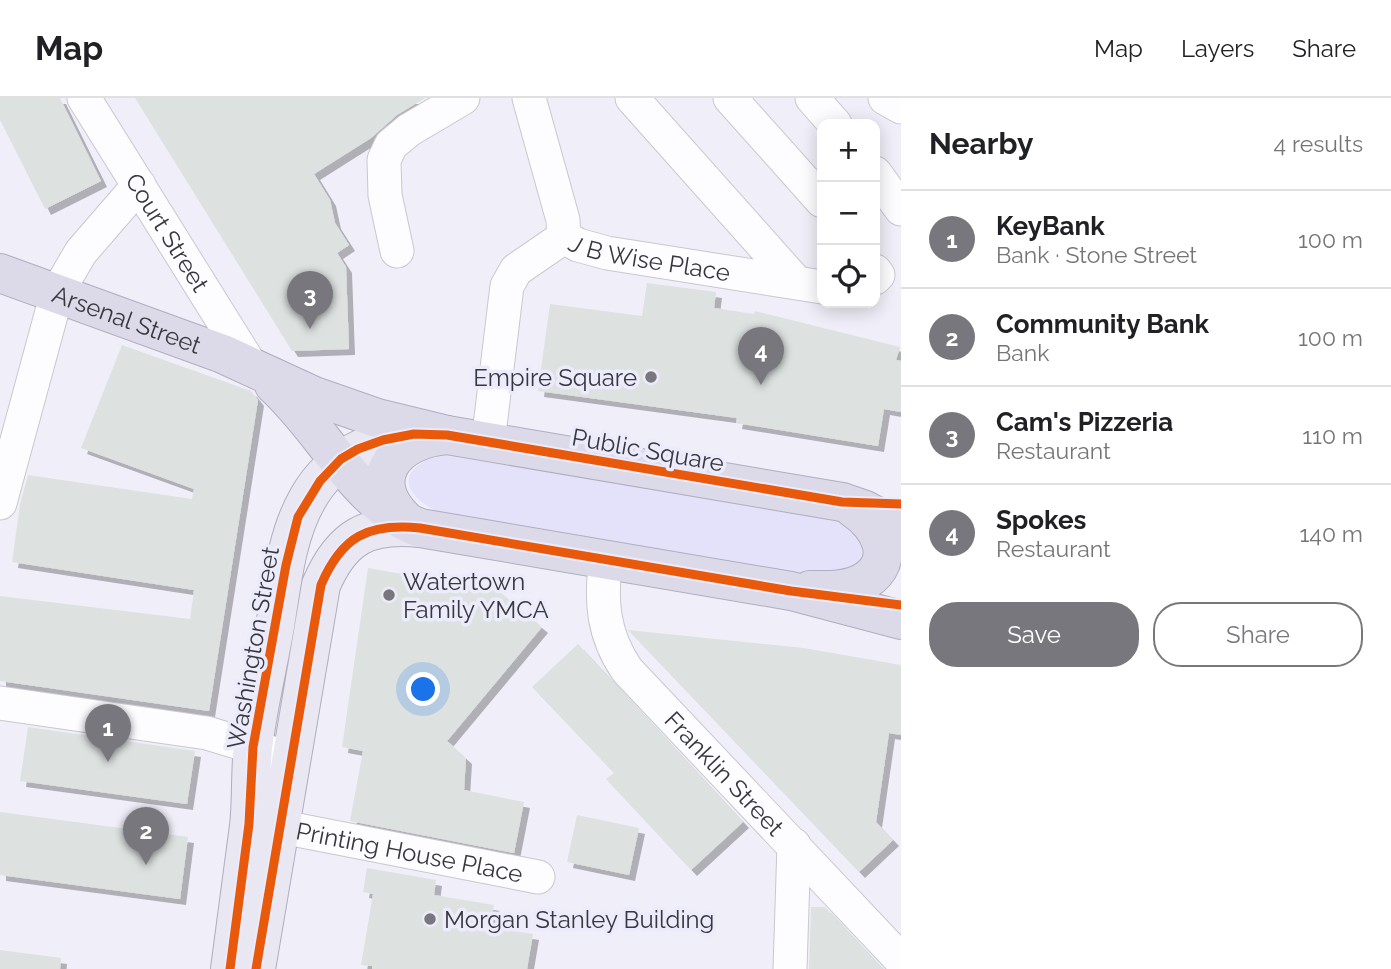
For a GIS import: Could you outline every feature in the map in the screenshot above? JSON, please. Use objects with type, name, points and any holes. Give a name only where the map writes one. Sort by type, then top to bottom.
[{"type":"highway","name":"Arsenal Street","points":[[0,272],[251,366]]},
{"type":"highway","name":"Public Square","points":[[251,366],[347,408],[447,435],[842,502],[901,529]]},
{"type":"highway","points":[[251,366],[278,388],[341,459],[367,496],[399,521],[419,528],[791,591],[901,605]]},
{"type":"highway","points":[[419,528],[395,511],[388,497],[388,468],[395,456],[418,439],[447,435]]},
{"type":"highway","points":[[842,502],[901,504]]},
{"type":"highway","points":[[791,591],[851,586],[876,571],[882,558],[883,545],[877,530],[869,519],[842,502]]},
{"type":"highway","points":[[791,591],[901,620]]},
{"type":"main road","name":"Washington Street","points":[[230,969],[249,824],[253,747],[291,538],[308,496],[341,459],[383,440],[414,434],[447,435]]},
{"type":"main road","points":[[256,969],[321,585],[330,564],[357,536],[363,524],[367,496]]},
{"type":"main road","points":[[357,536],[375,528],[419,528]]},
{"type":"street","name":"Court Street","points":[[84,98],[251,366]]},
{"type":"street","points":[[397,251],[383,173],[391,145],[409,130],[463,98]]},
{"type":"street","name":"J B Wise Place","points":[[529,98],[563,220],[564,237],[578,245],[607,253],[809,284]]},
{"type":"street","points":[[632,98],[809,284]]},
{"type":"street","points":[[730,98],[817,195]]},
{"type":"street","points":[[812,98],[831,119]]},
{"type":"street","points":[[885,98],[901,107]]},
{"type":"street","points":[[880,180],[901,209]]},
{"type":"street","points":[[0,503],[9,433],[57,293],[81,252],[139,185]]},
{"type":"street","points":[[488,442],[507,286],[516,270],[564,237]]},
{"type":"street","name":"Franklin Street","points":[[606,560],[603,606],[606,631],[627,670],[901,960]]},
{"type":"street","points":[[0,703],[207,733],[292,758]]},
{"type":"street","name":"Printing House Place","points":[[282,827],[538,877]]},
{"type":"street","points":[[790,969],[794,845]]},
{"type":"shaded area","points":[[443,455],[827,517],[859,532],[865,557],[855,570],[817,577],[441,513],[417,498],[409,482],[410,474],[417,467],[427,460]]},
{"type":"building","points":[[0,98],[60,98],[101,181],[45,209],[0,120]]},
{"type":"building","points":[[135,98],[425,98],[397,115],[371,138],[314,174],[330,200],[335,223],[349,245],[337,253],[346,267],[349,349],[292,351]]},
{"type":"building","points":[[647,283],[716,292],[714,308],[754,314],[755,311],[900,347],[896,360],[901,361],[901,412],[884,409],[878,446],[736,423],[737,418],[538,391],[550,304],[642,316]]},
{"type":"building","points":[[122,345],[251,391],[258,400],[209,711],[0,681],[0,596],[190,619],[194,590],[12,562],[20,504],[28,475],[192,499],[194,489],[81,448]]},
{"type":"building","points":[[368,568],[499,591],[542,627],[447,741],[466,758],[464,790],[524,802],[514,853],[350,821],[363,751],[342,747]]},
{"type":"building","points":[[628,630],[804,648],[901,665],[901,735],[889,733],[876,822],[893,840],[859,872]]},
{"type":"building","points":[[578,644],[743,822],[691,870],[606,779],[614,773],[532,687]]},
{"type":"building","points":[[28,727],[195,751],[187,804],[20,781]]},
{"type":"building","points":[[0,812],[188,837],[180,899],[0,875]]},
{"type":"building","points":[[577,815],[639,828],[629,875],[567,862]]},
{"type":"building","name":"Morgan Stanley Building","points":[[367,868],[436,880],[434,895],[494,905],[490,927],[533,934],[527,969],[372,969],[372,966],[361,965],[373,894],[363,892]]},
{"type":"building","points":[[811,907],[825,907],[883,969],[809,969]]},
{"type":"building","points":[[0,950],[61,958],[60,969],[0,969]]},
{"type":"cycle path","points":[[230,969],[249,824],[253,747],[286,565],[298,517],[320,481],[341,459],[358,449],[383,440],[414,434],[447,435],[842,502],[901,504]]},
{"type":"cycle path","points":[[256,969],[321,585],[338,555],[359,536],[386,528],[420,528],[791,591],[901,605]]},
{"type":"place","name":"Cam's Pizzeria","points":[[310,329]]},
{"type":"place","name":"Empire Square","points":[[651,377]]},
{"type":"place","name":"Spokes","points":[[761,385]]},
{"type":"place","name":"Watertown Family YMCA","points":[[389,595]]},
{"type":"place","name":"KeyBank","points":[[108,762]]},
{"type":"place","name":"Community Bank","points":[[146,865]]},
{"type":"place","name":"Morgan Stanley Building","points":[[430,919]]}]
